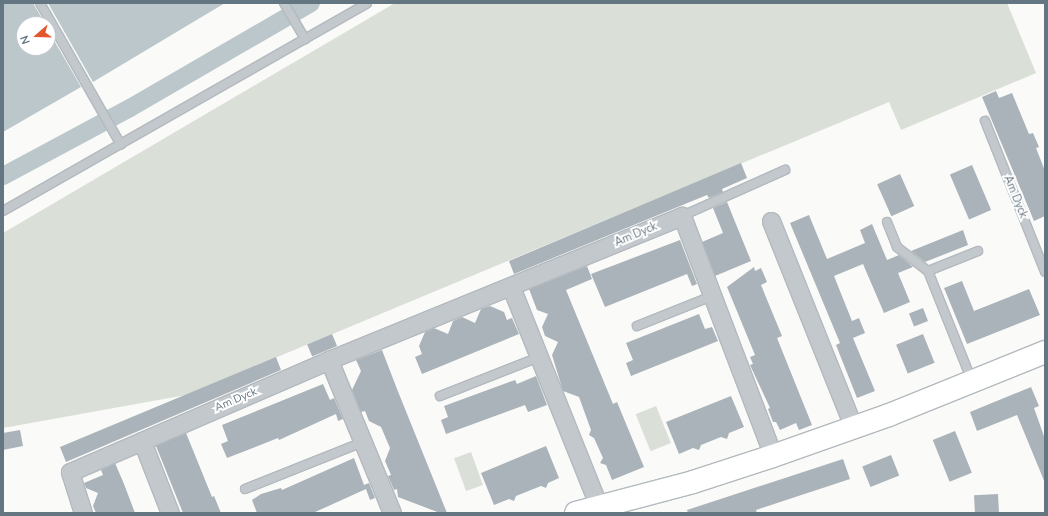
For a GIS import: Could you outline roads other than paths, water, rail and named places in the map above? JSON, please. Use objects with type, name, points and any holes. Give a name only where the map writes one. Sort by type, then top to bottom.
[{"type":"main road","points":[[576,513],[612,507],[773,456],[854,428],[973,382],[1045,352]]},
{"type":"street","name":"Am Dyck","points":[[82,513],[70,472],[329,360],[682,216]]},
{"type":"street","points":[[682,216],[773,456]]},
{"type":"street","points":[[771,221],[854,428]]},
{"type":"street","points":[[510,287],[539,357],[612,507]]},
{"type":"street","points":[[329,360],[392,513]]},
{"type":"street","points":[[142,441],[170,513]]},
{"type":"lane","points":[[40,3],[121,145]]},
{"type":"lane","points":[[3,211],[121,145],[367,3]]},
{"type":"lane","points":[[285,5],[305,39]]},
{"type":"lane","name":"Am Dyck","points":[[985,121],[1045,272]]},
{"type":"lane","points":[[682,216],[785,170]]},
{"type":"lane","points":[[886,222],[897,247],[928,271],[973,382]]},
{"type":"lane","points":[[928,271],[978,251]]},
{"type":"lane","points":[[637,326],[712,296]]},
{"type":"lane","points":[[440,396],[539,357]]},
{"type":"lane","points":[[245,489],[363,442]]},
{"type":"waterway","points":[[3,176],[130,108],[311,3]]}]
